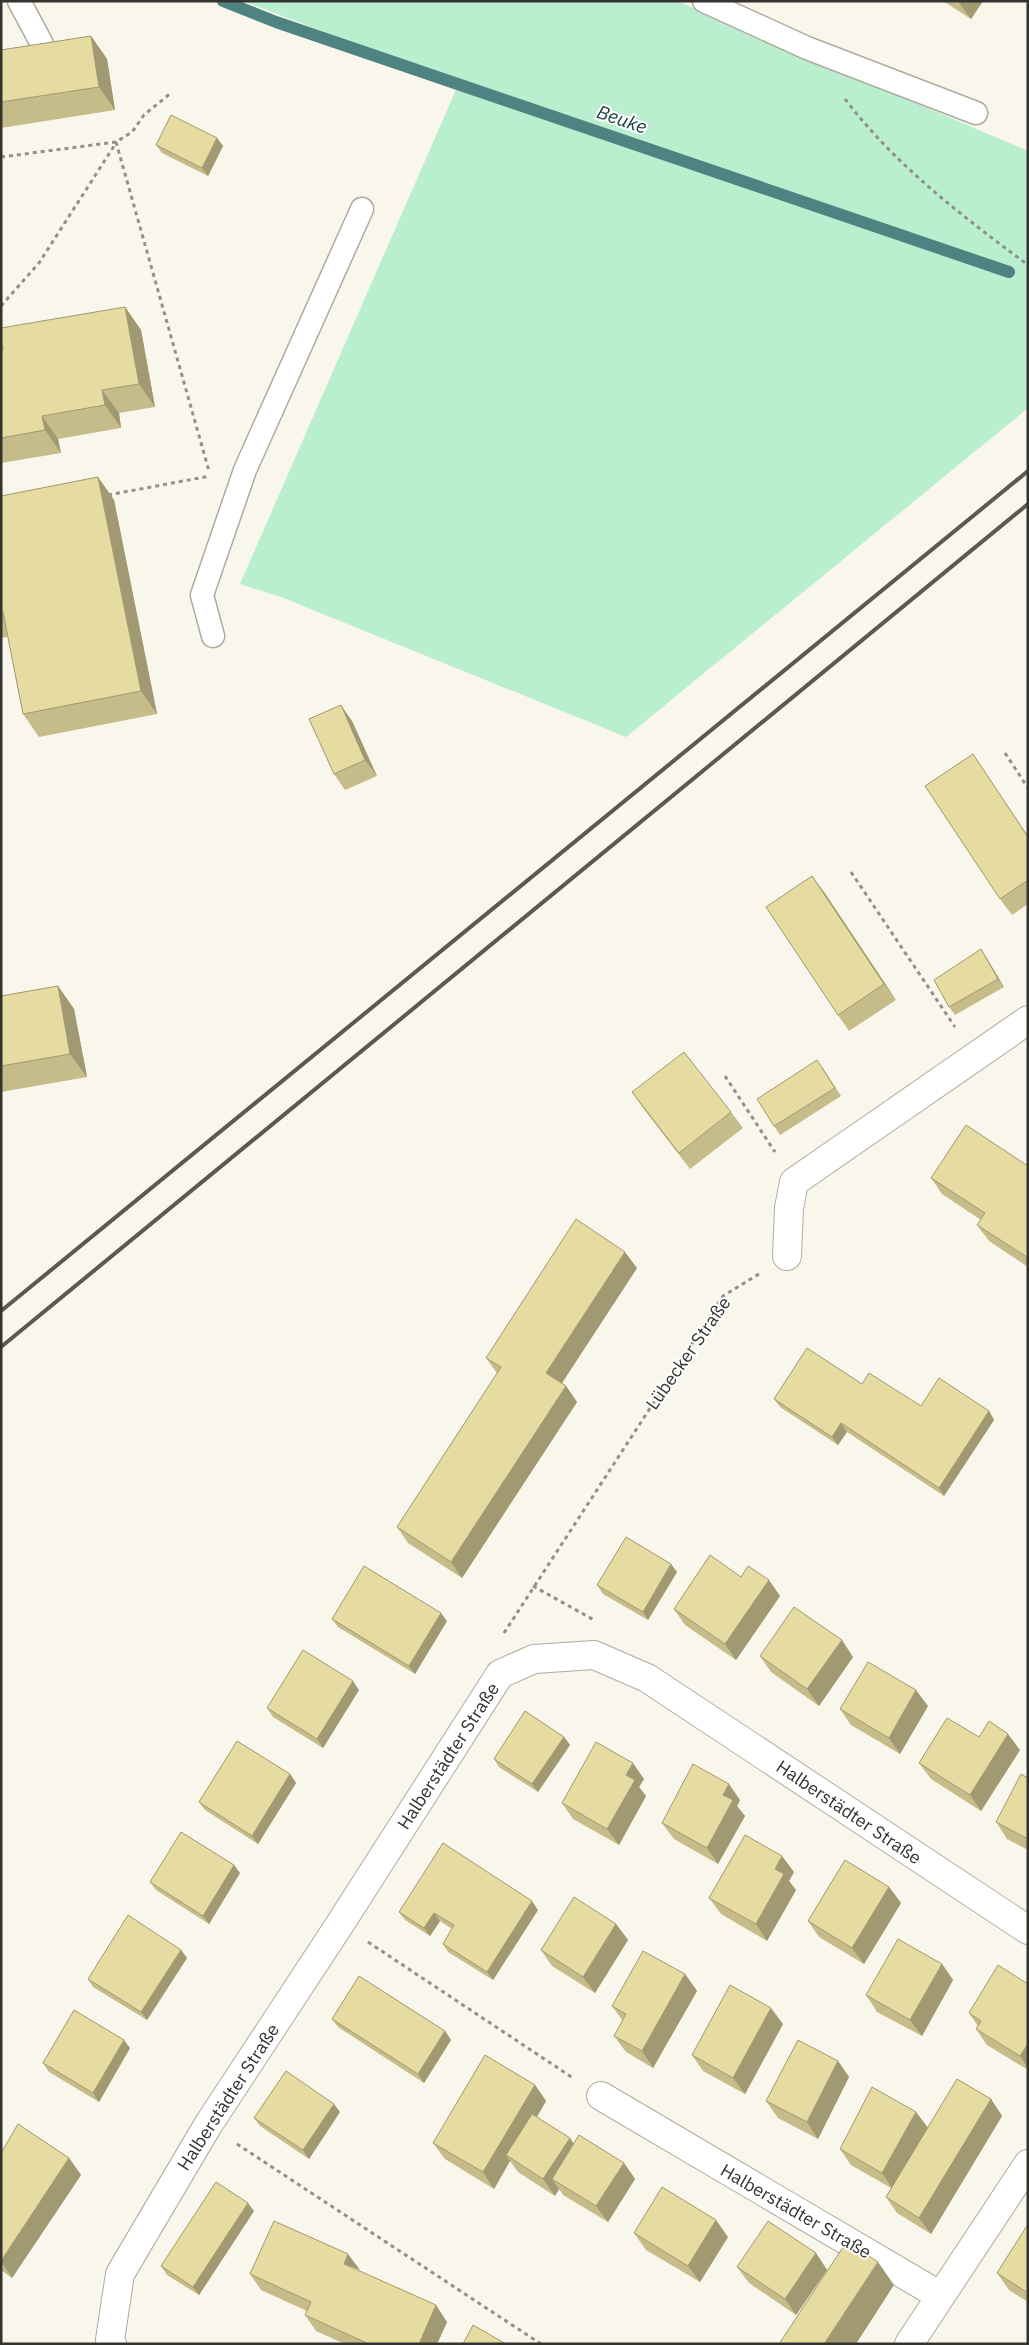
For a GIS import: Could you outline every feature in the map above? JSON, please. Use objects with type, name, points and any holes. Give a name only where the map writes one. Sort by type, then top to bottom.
[{"type":"street","points":[[787,1256],[789,1208],[794,1182],[1028,1020]]},
{"type":"street","name":"Halberstädter Straße","points":[[111,2342],[120,2274],[208,2125],[340,1924],[500,1674],[534,1659],[594,1655],[647,1678],[1028,1930]]},
{"type":"street","name":"Halberstädter Straße","points":[[601,2096],[939,2295]]},
{"type":"street","points":[[909,2344],[939,2295],[1028,2164]]},
{"type":"lane","points":[[19,1],[42,44]]},
{"type":"lane","points":[[704,1],[807,48],[976,113]]},
{"type":"lane","points":[[213,636],[202,595],[245,470],[362,209]]},
{"type":"path","points":[[1,157],[116,142],[132,132],[144,115],[172,92]]},
{"type":"path","points":[[842,94],[864,124],[949,206],[1028,265]]},
{"type":"path","points":[[1,306],[39,263],[116,142]]},
{"type":"path","points":[[116,142],[211,476]]},
{"type":"path","points":[[106,495],[245,470]]},
{"type":"path","points":[[1005,753],[1028,788]]},
{"type":"path","points":[[851,872],[975,1056]]},
{"type":"path","points":[[725,1076],[794,1182]]},
{"type":"path","name":"Lübecker Straße","points":[[500,1674],[494,1648],[723,1296],[787,1256]]},
{"type":"path","points":[[340,1924],[601,2096]]},
{"type":"path","points":[[208,2125],[541,2344]]},
{"type":"green space","points":[[243,1],[677,1],[1028,151],[1028,408],[626,737],[281,597],[240,584],[459,83]]},
{"type":"building","points":[[91,36],[99,87],[1,102],[1,50]]},
{"type":"building","points":[[171,115],[217,138],[202,168],[156,145]]},
{"type":"building","points":[[125,307],[139,384],[102,390],[105,405],[42,416],[45,430],[1,438],[1,351],[3,350],[1,328]]},
{"type":"building","points":[[98,477],[141,691],[23,714],[3,612],[1,612],[1,496]]},
{"type":"building","points":[[341,705],[365,760],[334,774],[309,719]]},
{"type":"building","points":[[973,754],[1028,837],[1028,880],[1000,899],[925,786]]},
{"type":"building","points":[[812,876],[884,984],[838,1015],[766,907]]},
{"type":"building","points":[[981,949],[998,979],[949,1007],[934,980]]},
{"type":"building","points":[[58,986],[70,1054],[1,1066],[1,996]]},
{"type":"building","points":[[684,1052],[731,1112],[679,1153],[632,1092]]},
{"type":"building","points":[[817,1060],[835,1088],[774,1126],[757,1099]]},
{"type":"building","points":[[966,1125],[1028,1166],[1027,1257],[977,1225],[985,1213],[931,1178]]},
{"type":"building","points":[[576,1219],[625,1252],[546,1373],[566,1386],[451,1562],[397,1527],[501,1367],[486,1358]]},
{"type":"building","points":[[807,1348],[862,1384],[869,1373],[921,1406],[939,1378],[989,1411],[939,1488],[841,1423],[832,1437],[774,1399]]},
{"type":"building","points":[[626,1537],[671,1564],[643,1612],[597,1585]]},
{"type":"building","points":[[710,1555],[741,1577],[748,1566],[769,1580],[725,1644],[674,1609]]},
{"type":"building","points":[[364,1566],[441,1613],[409,1666],[332,1619]]},
{"type":"building","points":[[794,1607],[842,1640],[807,1689],[760,1656]]},
{"type":"building","points":[[303,1650],[353,1681],[317,1739],[267,1708]]},
{"type":"building","points":[[868,1662],[916,1690],[889,1738],[840,1709]]},
{"type":"building","points":[[525,1711],[564,1737],[532,1784],[494,1759]]},
{"type":"building","points":[[947,1718],[979,1737],[989,1721],[1008,1734],[970,1795],[919,1763]]},
{"type":"building","points":[[237,1741],[290,1774],[252,1836],[199,1802]]},
{"type":"building","points":[[596,1742],[633,1763],[626,1775],[635,1780],[607,1829],[562,1803]]},
{"type":"building","points":[[693,1764],[729,1784],[723,1795],[733,1800],[707,1848],[662,1823]]},
{"type":"building","points":[[1021,1774],[1028,1778],[1028,1839],[996,1822]]},
{"type":"building","points":[[181,1832],[234,1865],[203,1916],[150,1882]]},
{"type":"building","points":[[745,1835],[782,1856],[775,1869],[784,1874],[756,1924],[709,1898]]},
{"type":"building","points":[[443,1843],[532,1901],[487,1972],[443,1944],[454,1925],[434,1913],[424,1928],[399,1912]]},
{"type":"building","points":[[845,1860],[889,1887],[852,1948],[808,1921]]},
{"type":"building","points":[[574,1897],[616,1924],[583,1977],[541,1950]]},
{"type":"building","points":[[128,1915],[181,1950],[141,2012],[88,1979]]},
{"type":"building","points":[[898,1939],[942,1964],[910,2020],[866,1995]]},
{"type":"building","points":[[643,1951],[685,1974],[642,2051],[614,2036],[626,2014],[612,2006]]},
{"type":"building","points":[[998,1965],[1028,1984],[1028,2044],[1020,2056],[976,2029],[981,2021],[969,2013]]},
{"type":"building","points":[[359,1976],[445,2031],[418,2074],[332,2019]]},
{"type":"building","points":[[730,1985],[771,2008],[733,2078],[692,2055]]},
{"type":"building","points":[[74,2010],[124,2040],[93,2093],[43,2063]]},
{"type":"building","points":[[798,2040],[838,2061],[807,2122],[766,2101]]},
{"type":"building","points":[[485,2055],[535,2085],[483,2172],[433,2143]]},
{"type":"building","points":[[286,2071],[334,2104],[303,2150],[254,2118]]},
{"type":"building","points":[[957,2079],[991,2099],[919,2218],[886,2197]]},
{"type":"building","points":[[872,2087],[916,2112],[882,2173],[840,2149]]},
{"type":"building","points":[[532,2114],[570,2138],[543,2179],[506,2155]]},
{"type":"building","points":[[18,2124],[69,2158],[1,2261],[1,2153]]},
{"type":"building","points":[[579,2135],[624,2163],[596,2206],[552,2179]]},
{"type":"building","points":[[216,2182],[248,2203],[193,2287],[161,2266]]},
{"type":"building","points":[[662,2187],[716,2220],[688,2266],[634,2233]]},
{"type":"building","points":[[274,2221],[348,2254],[344,2264],[436,2305],[419,2344],[369,2344],[305,2315],[311,2302],[250,2274]]},
{"type":"building","points":[[768,2221],[816,2253],[785,2299],[737,2267]]},
{"type":"building","points":[[1028,2224],[1028,2293],[997,2273]]},
{"type":"building","points":[[847,2241],[878,2262],[824,2344],[779,2344]]},
{"type":"building","points":[[473,2325],[506,2344],[463,2344]]},
{"type":"waterway","name":"Beuke","points":[[223,1],[276,22],[1009,272]]},
{"type":"railway","points":[[1,1311],[1028,471]]},
{"type":"railway","points":[[1,1347],[1028,504]]}]
